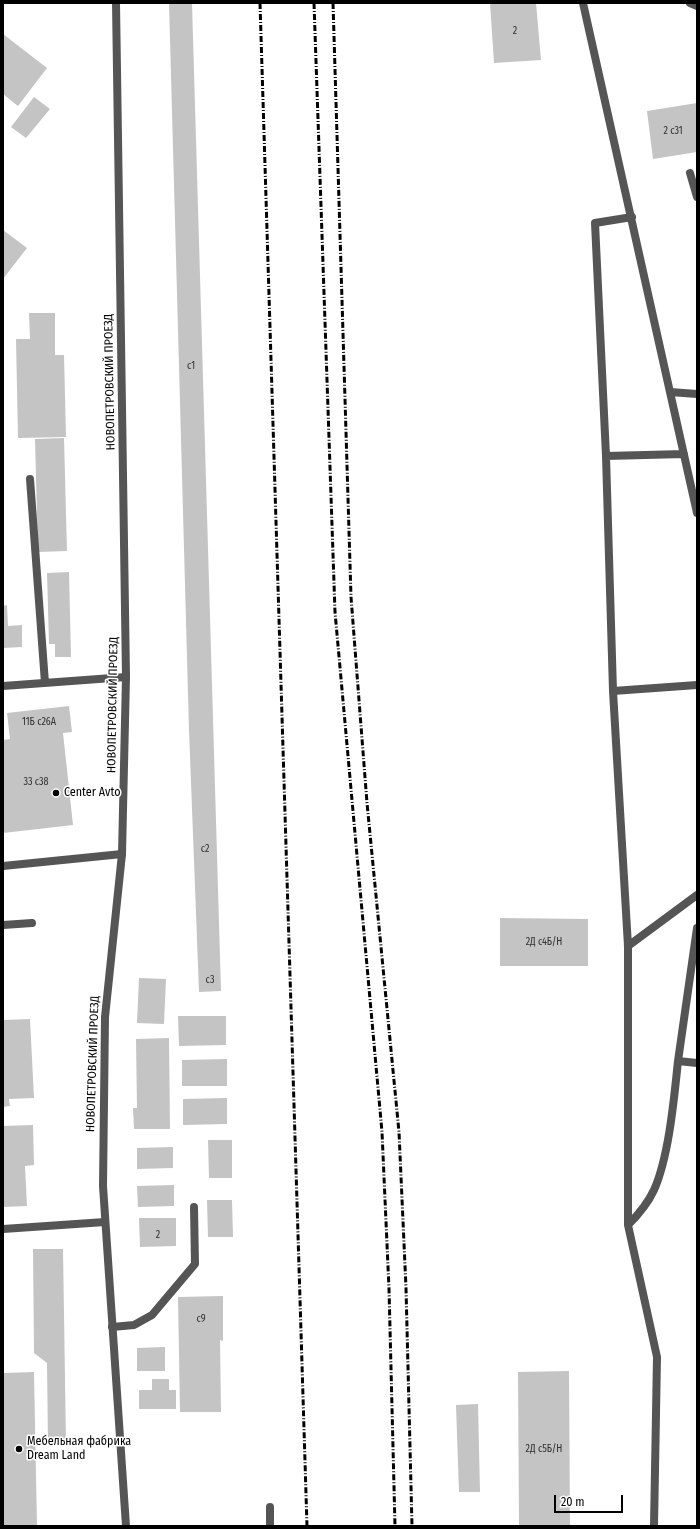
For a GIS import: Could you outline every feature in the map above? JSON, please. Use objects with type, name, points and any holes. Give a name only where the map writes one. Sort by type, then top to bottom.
[{"type":"street","name":"НОВОПЕТРОВСКИЙ ПРОЕЗД","points":[[116,3],[126,677],[122,854],[104,1017],[103,1186],[126,1526]]},
{"type":"street","points":[[583,3],[697,513]]},
{"type":"street","points":[[690,3],[697,6]]},
{"type":"street","points":[[690,173],[697,197]]},
{"type":"street","points":[[632,217],[595,223],[606,456],[613,691],[628,946],[628,1225],[657,1357],[654,1526]]},
{"type":"street","points":[[670,392],[697,394]]},
{"type":"street","points":[[606,456],[684,454]]},
{"type":"street","points":[[30,479],[45,683]]},
{"type":"street","points":[[3,686],[126,677]]},
{"type":"street","points":[[613,691],[697,685]]},
{"type":"street","points":[[3,866],[122,854]]},
{"type":"street","points":[[628,946],[697,895]]},
{"type":"street","points":[[3,925],[32,923]]},
{"type":"street","points":[[628,1225],[640,1212],[654,1190],[669,1130],[697,928]]},
{"type":"street","points":[[678,1061],[697,1063]]},
{"type":"street","points":[[112,1327],[134,1325],[152,1315],[195,1264],[194,1206]]},
{"type":"street","points":[[3,1229],[105,1222]]},
{"type":"street","points":[[270,1507],[270,1526]]},
{"type":"building","points":[[169,3],[192,3],[221,991],[199,992],[189,730]]},
{"type":"building","points":[[490,3],[536,3],[541,60],[494,63]]},
{"type":"building","points":[[3,34],[47,68],[18,106],[3,94]]},
{"type":"building","points":[[34,97],[50,109],[26,138],[11,127]]},
{"type":"building","points":[[697,103],[697,152],[653,159],[647,111]]},
{"type":"building","points":[[3,230],[27,248],[3,279]]},
{"type":"building","points":[[29,313],[55,313],[55,355],[64,355],[66,437],[18,438],[16,339],[30,339]]},
{"type":"building","points":[[64,438],[67,551],[38,552],[35,439]]},
{"type":"building","points":[[69,572],[71,657],[55,657],[55,644],[49,644],[47,573]]},
{"type":"building","points":[[7,605],[8,626],[22,625],[22,647],[3,648],[3,606]]},
{"type":"building","points":[[69,706],[72,732],[63,733],[73,825],[3,833],[3,740],[10,739],[7,713]]},
{"type":"building","points":[[500,918],[588,919],[588,966],[500,966]]},
{"type":"building","points":[[139,978],[166,979],[164,1024],[137,1023]]},
{"type":"building","points":[[178,1016],[226,1016],[226,1045],[179,1046]]},
{"type":"building","points":[[30,1019],[34,1098],[9,1099],[10,1106],[3,1107],[3,1020]]},
{"type":"building","points":[[169,1038],[170,1129],[134,1129],[133,1108],[137,1108],[136,1039]]},
{"type":"building","points":[[227,1059],[227,1086],[182,1086],[182,1060]]},
{"type":"building","points":[[227,1098],[227,1124],[183,1125],[183,1099]]},
{"type":"building","points":[[33,1125],[34,1165],[25,1166],[27,1206],[3,1207],[3,1126]]},
{"type":"building","points":[[208,1140],[232,1140],[232,1178],[209,1178]]},
{"type":"building","points":[[173,1147],[173,1168],[137,1169],[137,1148]]},
{"type":"building","points":[[174,1185],[174,1206],[138,1207],[137,1186]]},
{"type":"building","points":[[207,1200],[232,1200],[233,1237],[208,1237]]},
{"type":"building","points":[[139,1218],[176,1218],[176,1246],[140,1247]]},
{"type":"building","points":[[33,1249],[63,1249],[66,1444],[48,1445],[47,1363],[34,1353]]},
{"type":"building","points":[[223,1296],[223,1341],[220,1340],[221,1412],[180,1412],[178,1297]]},
{"type":"building","points":[[165,1347],[165,1371],[137,1371],[137,1348]]},
{"type":"building","points":[[569,1371],[570,1526],[519,1526],[518,1372]]},
{"type":"building","name":"Мебельная фабрика Dream Land","points":[[34,1372],[37,1526],[3,1526],[3,1373]]},
{"type":"building","points":[[152,1379],[169,1379],[169,1390],[176,1390],[176,1409],[139,1409],[139,1390],[152,1390]]},
{"type":"building","points":[[478,1404],[480,1492],[459,1492],[456,1405]]},
{"type":"railway","points":[[260,3],[307,1526]]},
{"type":"railway","points":[[314,3],[335,612],[382,1132],[389,1289],[395,1526]]},
{"type":"railway","points":[[333,3],[351,597],[367,803],[399,1132],[406,1288],[412,1526]]},
{"type":"place","name":"Center Avto","points":[[56,793]]},
{"type":"place","name":"Мебельная фабрика Dream Land","points":[[19,1449]]}]
